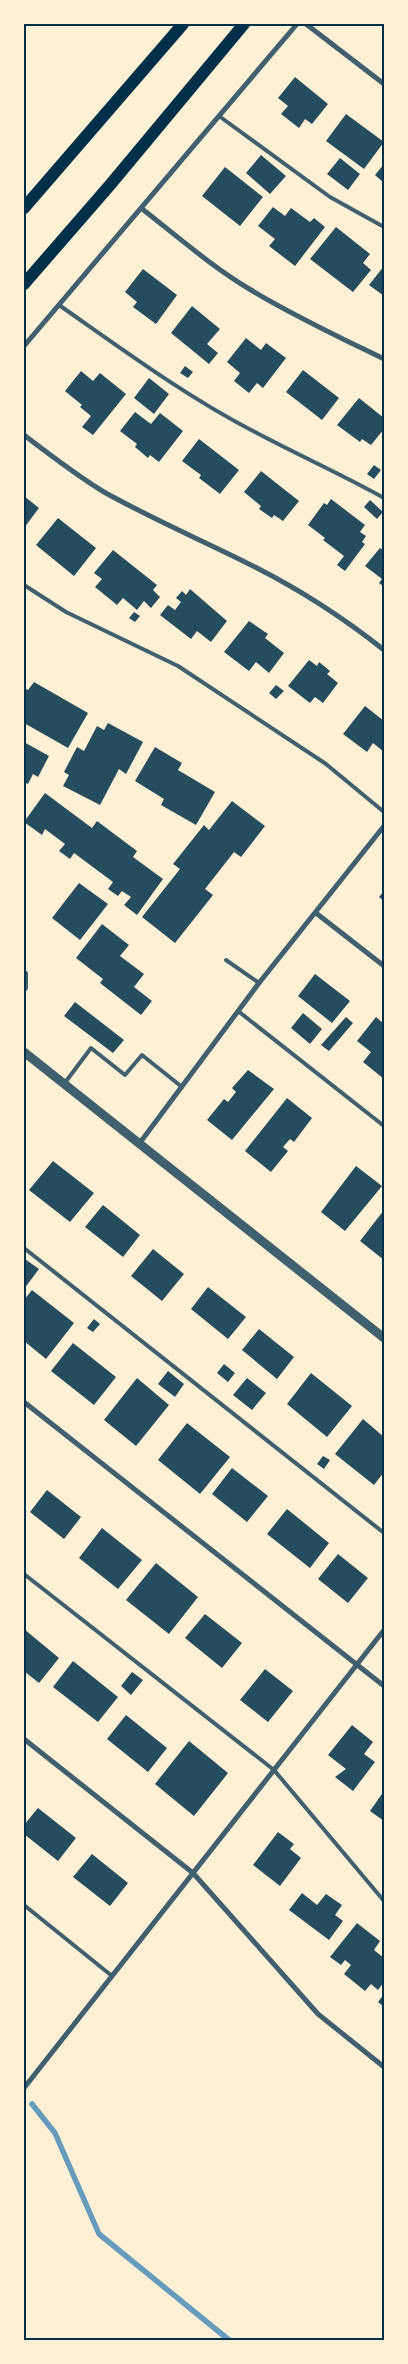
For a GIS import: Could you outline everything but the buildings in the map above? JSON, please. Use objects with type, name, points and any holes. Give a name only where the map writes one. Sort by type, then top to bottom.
[{"type":"main road","points":[[24,208],[183,24]]},
{"type":"main road","points":[[24,284],[110,185],[244,24]]},
{"type":"street","points":[[24,346],[297,24]]},
{"type":"street","points":[[306,24],[384,84]]},
{"type":"street","points":[[141,208],[218,268],[250,290],[304,320],[384,359]]},
{"type":"street","points":[[24,435],[74,473],[104,492],[146,515],[258,569],[334,614],[384,650]]},
{"type":"street","points":[[139,1144],[259,983],[384,826]]},
{"type":"street","points":[[316,913],[384,966]]},
{"type":"street","points":[[24,1052],[384,1338]]},
{"type":"street","points":[[24,1402],[384,1686]]},
{"type":"street","points":[[24,2088],[384,1630]]},
{"type":"street","points":[[24,1739],[193,1873],[318,2014],[384,2066]]},
{"type":"lane","points":[[219,116],[330,196],[384,227]]},
{"type":"lane","points":[[59,305],[157,374],[252,430],[332,469],[384,498]]},
{"type":"lane","points":[[24,584],[66,612],[178,666],[326,764],[384,812]]},
{"type":"lane","points":[[226,960],[259,983]]},
{"type":"lane","points":[[24,991],[26,988],[26,973]]},
{"type":"lane","points":[[238,1011],[384,1126]]},
{"type":"lane","points":[[64,1084],[90,1048],[125,1075],[142,1055],[182,1087]]},
{"type":"lane","points":[[24,1248],[384,1533]]},
{"type":"lane","points":[[24,1574],[274,1770],[384,1902]]},
{"type":"lane","points":[[24,1905],[112,1976]]},
{"type":"waterway","points":[[32,2104],[55,2133],[99,2234],[229,2340]]}]
